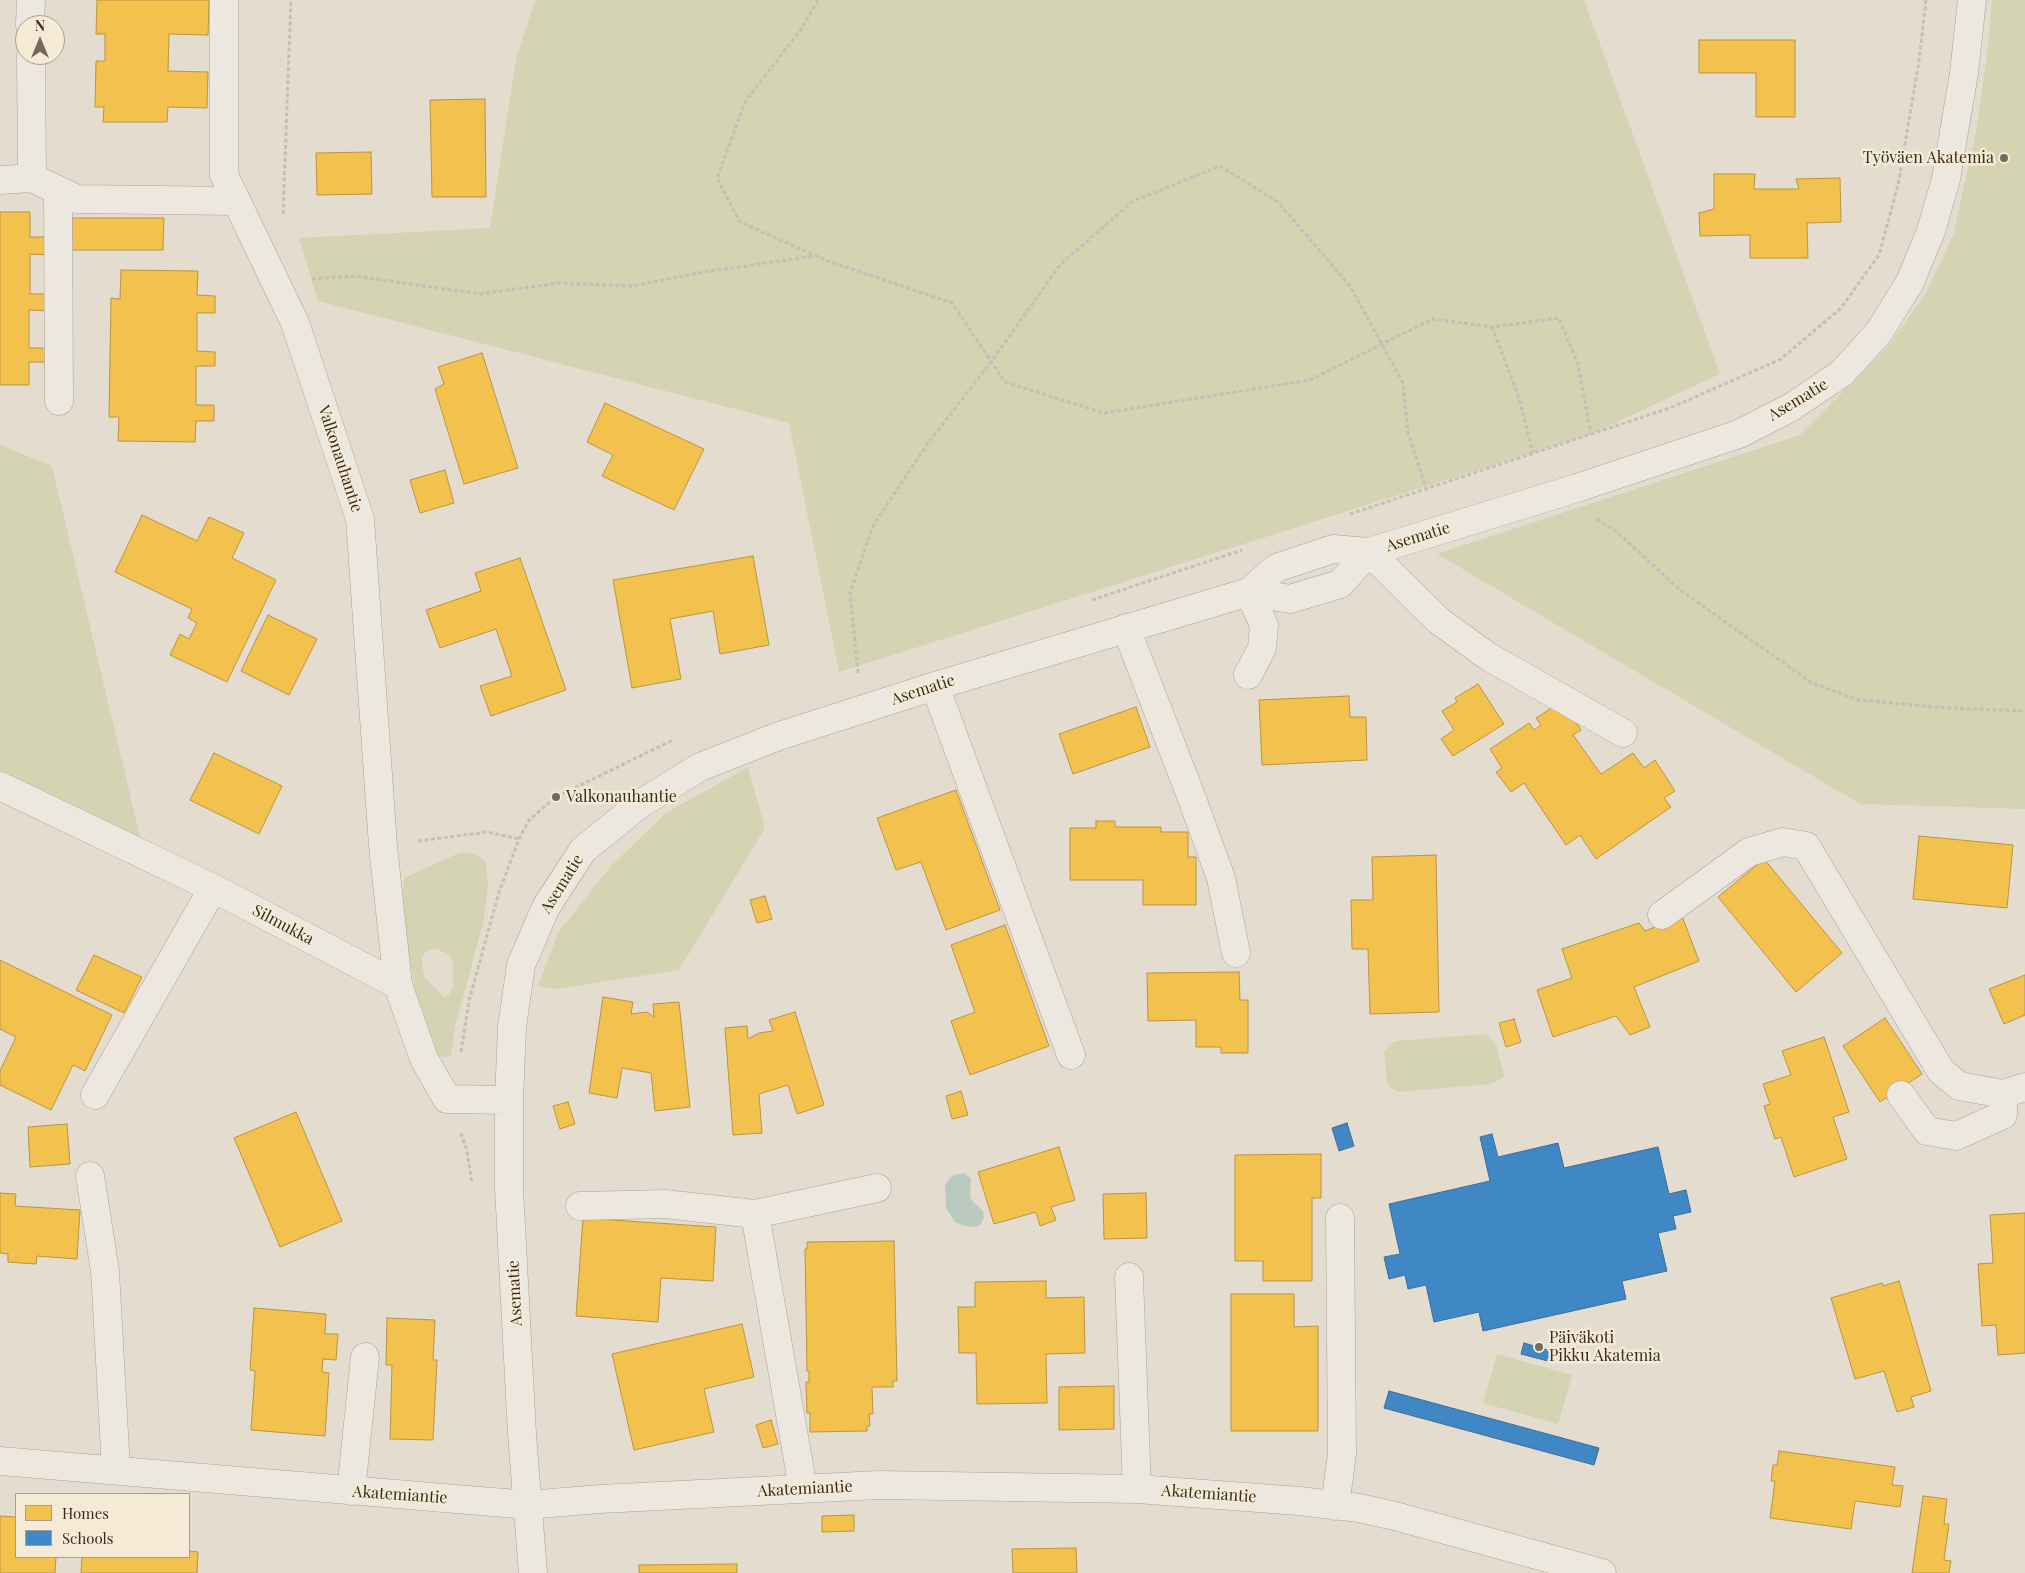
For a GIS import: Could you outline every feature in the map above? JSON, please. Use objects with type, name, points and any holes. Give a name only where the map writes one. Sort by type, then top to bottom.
[{"type":"street","points":[[30,15],[31,0]]},
{"type":"street","name":"Valkonauhantie","points":[[224,0],[224,175],[295,323],[360,519],[383,846],[398,985]]},
{"type":"street","name":"Asematie","points":[[533,1573],[522,1434],[509,1188],[509,1100],[512,1028],[521,964],[546,907],[583,850],[640,804],[700,767],[779,736],[935,686],[1249,592],[1290,600],[1340,584],[1369,552],[1577,488],[1739,434],[1790,408],[1842,373],[1879,332],[1910,282],[1931,231],[1946,179],[1964,73],[1972,0]]},
{"type":"street","points":[[31,65],[32,178]]},
{"type":"street","points":[[0,180],[32,178],[77,199],[236,201]]},
{"type":"street","points":[[58,191],[59,401]]},
{"type":"street","points":[[1369,552],[1439,621],[1453,631],[1490,657],[1623,733]]},
{"type":"street","points":[[1248,675],[1262,648],[1264,625],[1249,592]]},
{"type":"street","points":[[1126,628],[1221,878],[1236,953]]},
{"type":"street","points":[[935,686],[1071,1055]]},
{"type":"street","name":"Silmukka","points":[[0,786],[213,888],[398,985]]},
{"type":"street","points":[[1662,915],[1749,852],[1783,842],[1806,846],[1941,1070],[1959,1086],[2014,1091],[2003,1115],[1956,1136],[1927,1132],[1901,1095]]},
{"type":"street","points":[[95,1095],[213,888]]},
{"type":"street","points":[[398,985],[424,1059],[447,1099],[509,1100]]},
{"type":"street","points":[[90,1176],[105,1271],[116,1470]]},
{"type":"street","points":[[580,1206],[665,1204],[755,1214],[877,1188]]},
{"type":"street","points":[[755,1214],[800,1471],[800,1489]]},
{"type":"street","points":[[1335,1506],[1342,1454],[1340,1218]]},
{"type":"street","points":[[1130,1277],[1137,1489]]},
{"type":"street","points":[[351,1491],[365,1357]]},
{"type":"street","name":"Akatemiantie","points":[[0,1461],[528,1505],[600,1499],[879,1485],[1137,1489],[1299,1501],[1359,1508],[1395,1516],[1602,1573]]},
{"type":"path","points":[[283,215],[290,0]]},
{"type":"path","points":[[818,0],[802,28],[746,102],[718,178],[740,222],[816,256],[952,303],[1005,382],[1104,413],[1310,380],[1433,319],[1492,327],[1559,318],[1578,364],[1591,434]]},
{"type":"path","points":[[1342,516],[1670,408],[1781,359],[1841,308],[1879,255],[1898,185],[1919,62],[1926,0]]},
{"type":"path","points":[[859,678],[850,594],[873,526],[928,443],[991,362],[1060,265],[1134,201],[1220,166],[1278,202],[1350,286],[1403,383],[1408,432],[1426,489]]},
{"type":"path","points":[[276,281],[354,276],[481,294],[558,283],[633,286],[704,272],[816,256]]},
{"type":"path","points":[[1492,327],[1518,395],[1533,453]]},
{"type":"path","points":[[1593,517],[1616,531],[1680,590],[1812,683],[1859,700],[1945,708],[2025,711]]},
{"type":"path","points":[[1091,600],[1250,547]]},
{"type":"path","points":[[469,1001],[499,892],[519,839],[529,820],[556,797],[682,737]]},
{"type":"path","points":[[383,846],[487,832],[519,839]]},
{"type":"green space","points":[[535,0],[1584,0],[1720,374],[1591,434],[839,672],[789,423],[318,301],[299,238],[490,228],[516,59]]},
{"type":"green space","points":[[1992,0],[2025,0],[2025,809],[1860,804],[1437,554],[1800,435],[1890,344],[1926,293],[1953,236],[1976,132],[1987,55]]},
{"type":"green space","points":[[0,445],[52,466],[140,837],[0,771]]},
{"type":"green space","points":[[748,767],[765,828],[679,970],[556,989],[538,986],[558,933],[610,867],[666,813]]},
{"type":"green space","points":[[461,852],[475,854],[486,862],[488,886],[484,919],[455,1027],[451,1056],[443,1058],[436,1053],[416,999],[402,904],[404,878]],"holes":[[[436,949],[448,954],[453,960],[453,984],[450,994],[444,997],[425,978],[422,956],[428,950]]]},
{"type":"green space","points":[[1486,1034],[1496,1044],[1504,1075],[1503,1078],[1491,1084],[1397,1092],[1387,1084],[1384,1051],[1395,1041]]},
{"type":"green space","points":[[1497,1354],[1572,1375],[1558,1424],[1483,1403]]},
{"type":"shaded area","points":[[964,1173],[971,1179],[970,1197],[983,1211],[984,1217],[981,1224],[976,1227],[965,1226],[955,1222],[946,1208],[945,1186],[948,1180],[954,1175]]},
{"type":"building: Homes","points":[[97,0],[209,0],[208,35],[169,34],[168,71],[208,72],[207,108],[168,107],[167,122],[103,122],[104,107],[95,107],[96,61],[105,61],[105,34],[96,34]]},
{"type":"building: Homes","points":[[1699,40],[1795,40],[1795,117],[1756,117],[1756,73],[1699,73]]},
{"type":"building: Homes","points":[[485,99],[486,197],[432,197],[430,100]]},
{"type":"building: Homes","points":[[371,152],[372,194],[317,195],[316,153]]},
{"type":"building: Homes","points":[[1714,174],[1755,174],[1754,189],[1799,189],[1796,179],[1840,178],[1841,222],[1807,223],[1808,258],[1750,258],[1750,235],[1700,236],[1699,213],[1714,209]]},
{"type":"building: Homes","points":[[0,212],[30,212],[30,237],[51,237],[51,255],[30,254],[30,294],[50,294],[50,311],[29,310],[29,348],[50,348],[50,362],[29,362],[29,385],[0,385]]},
{"type":"building: Homes","points":[[72,218],[164,218],[163,250],[72,250]]},
{"type":"building: Homes","points":[[121,270],[198,271],[197,295],[215,296],[215,313],[197,313],[197,351],[215,352],[215,366],[196,366],[196,405],[214,405],[214,421],[196,421],[195,442],[118,441],[119,417],[109,417],[111,298],[120,299]]},
{"type":"building: Homes","points":[[482,353],[518,468],[464,484],[435,389],[444,384],[438,367]]},
{"type":"building: Homes","points":[[605,403],[704,449],[674,510],[602,476],[613,455],[587,442]]},
{"type":"building: Homes","points":[[445,470],[454,503],[420,513],[410,480]]},
{"type":"building: Homes","points":[[142,515],[197,541],[209,517],[244,533],[232,558],[276,580],[227,682],[170,655],[180,634],[189,639],[197,623],[188,618],[192,609],[115,572]]},
{"type":"building: Homes","points":[[753,556],[769,645],[720,654],[713,611],[670,619],[681,679],[632,688],[613,580]]},
{"type":"building: Homes","points":[[520,558],[566,690],[491,716],[480,686],[512,676],[496,629],[440,648],[426,610],[481,591],[475,573]]},
{"type":"building: Homes","points":[[268,615],[317,639],[289,695],[241,671]]},
{"type":"building: Homes","points":[[1478,684],[1504,724],[1453,756],[1441,739],[1454,730],[1442,711],[1457,702],[1455,698]]},
{"type":"building: Homes","points":[[1349,696],[1350,717],[1366,717],[1367,760],[1262,765],[1259,700]]},
{"type":"building: Homes","points":[[1562,701],[1581,730],[1573,735],[1601,774],[1633,753],[1644,768],[1655,760],[1675,791],[1664,798],[1671,807],[1596,859],[1580,835],[1566,845],[1524,783],[1511,792],[1496,772],[1502,768],[1490,749],[1529,723],[1534,730],[1541,725],[1536,718]]},
{"type":"building: Homes","points":[[1136,707],[1150,747],[1073,774],[1059,734]]},
{"type":"building: Homes","points":[[214,753],[282,786],[259,834],[190,800]]},
{"type":"building: Homes","points":[[956,790],[1000,910],[946,930],[921,862],[896,870],[877,818]]},
{"type":"building: Homes","points":[[1096,821],[1115,821],[1115,827],[1161,827],[1161,832],[1188,832],[1188,857],[1196,857],[1196,905],[1143,905],[1143,880],[1070,880],[1070,828],[1096,828]]},
{"type":"building: Homes","points":[[1919,836],[2013,845],[2007,908],[1913,899]]},
{"type":"building: Homes","points":[[1436,855],[1439,1012],[1370,1014],[1368,949],[1352,949],[1351,900],[1373,900],[1372,857]]},
{"type":"building: Homes","points":[[1764,859],[1842,953],[1796,992],[1718,897]]},
{"type":"building: Homes","points":[[765,896],[772,919],[757,923],[750,900]]},
{"type":"building: Homes","points":[[1682,916],[1699,961],[1634,987],[1650,1027],[1630,1035],[1616,1016],[1553,1037],[1537,990],[1572,978],[1562,949],[1639,923],[1645,931]]},
{"type":"building: Homes","points":[[1005,925],[1049,1046],[970,1075],[951,1021],[975,1012],[951,945]]},
{"type":"building: Homes","points":[[94,955],[142,977],[124,1013],[76,990]]},
{"type":"building: Homes","points":[[0,960],[112,1015],[85,1071],[73,1065],[51,1110],[0,1085],[0,1071],[16,1037],[0,1029]]},
{"type":"building: Homes","points":[[1239,972],[1240,1000],[1248,1000],[1248,1053],[1221,1053],[1221,1047],[1196,1047],[1196,1020],[1148,1021],[1147,973]]},
{"type":"building: Homes","points":[[2025,975],[2025,1015],[2004,1024],[1989,989]]},
{"type":"building: Homes","points":[[603,997],[633,1002],[631,1014],[647,1012],[654,1017],[653,1004],[679,1002],[690,1107],[655,1111],[651,1073],[622,1068],[617,1098],[589,1093]]},
{"type":"building: Homes","points":[[795,1012],[824,1105],[797,1114],[788,1085],[759,1094],[762,1133],[733,1135],[725,1028],[747,1026],[748,1039],[759,1033],[773,1031],[769,1020]]},
{"type":"building: Homes","points":[[1885,1018],[1922,1074],[1880,1102],[1843,1046]]},
{"type":"building: Homes","points":[[1514,1019],[1521,1042],[1506,1047],[1499,1023]]},
{"type":"building: Homes","points":[[1824,1037],[1849,1112],[1833,1117],[1847,1159],[1794,1177],[1781,1137],[1775,1139],[1764,1106],[1770,1104],[1763,1084],[1791,1075],[1782,1051]]},
{"type":"building: Homes","points":[[961,1091],[968,1115],[952,1119],[946,1096]]},
{"type":"building: Homes","points":[[568,1102],[575,1124],[560,1129],[553,1106]]},
{"type":"building: Homes","points":[[296,1112],[342,1221],[280,1247],[234,1138]]},
{"type":"building: Homes","points":[[67,1124],[70,1164],[30,1167],[28,1127]]},
{"type":"building: Homes","points":[[1059,1147],[1075,1200],[1051,1207],[1056,1220],[1040,1226],[1036,1212],[994,1224],[978,1172]]},
{"type":"building: Homes","points":[[1321,1154],[1321,1198],[1312,1198],[1312,1281],[1263,1281],[1263,1261],[1235,1261],[1235,1155]]},
{"type":"building: Homes","points":[[0,1193],[16,1194],[15,1206],[80,1210],[77,1259],[37,1256],[36,1264],[8,1262],[8,1254],[0,1253]]},
{"type":"building: Homes","points":[[1146,1193],[1147,1238],[1104,1239],[1103,1194]]},
{"type":"building: Homes","points":[[2025,1213],[2025,1353],[1998,1355],[1996,1325],[1982,1326],[1978,1264],[1993,1263],[1990,1215]]},
{"type":"building: Homes","points":[[583,1218],[716,1227],[713,1281],[661,1278],[658,1322],[576,1316]]},
{"type":"building: Homes","points":[[894,1241],[897,1381],[893,1381],[893,1387],[872,1387],[873,1414],[869,1414],[870,1426],[867,1426],[867,1431],[810,1432],[810,1413],[807,1413],[806,1382],[809,1382],[809,1371],[807,1371],[805,1249],[807,1249],[807,1242]]},
{"type":"building: Homes","points":[[1046,1281],[1046,1298],[1084,1297],[1085,1353],[1046,1354],[1047,1403],[977,1404],[976,1353],[959,1353],[958,1307],[975,1307],[975,1282]]},
{"type":"building: Homes","points":[[1899,1281],[1931,1391],[1911,1397],[1914,1407],[1897,1412],[1884,1371],[1855,1379],[1831,1298],[1882,1283],[1883,1286]]},
{"type":"building: Homes","points":[[1231,1294],[1294,1294],[1294,1327],[1318,1326],[1318,1431],[1231,1431]]},
{"type":"building: Homes","points":[[254,1308],[326,1314],[325,1334],[338,1334],[336,1360],[323,1359],[322,1372],[329,1373],[325,1436],[251,1430],[255,1371],[250,1370]]},
{"type":"building: Homes","points":[[387,1318],[435,1320],[433,1360],[437,1360],[433,1440],[390,1439],[392,1365],[386,1365]]},
{"type":"building: Homes","points":[[742,1324],[754,1377],[704,1389],[714,1432],[634,1450],[612,1354]]},
{"type":"building: Homes","points":[[1114,1386],[1114,1429],[1059,1430],[1059,1387]]},
{"type":"building: Homes","points":[[771,1420],[778,1444],[763,1448],[756,1425]]},
{"type":"building: Homes","points":[[1779,1451],[1895,1467],[1892,1485],[1903,1486],[1900,1507],[1855,1501],[1851,1529],[1770,1518],[1775,1481],[1771,1481],[1773,1465],[1777,1465]]},
{"type":"building: Homes","points":[[1923,1496],[1947,1499],[1944,1524],[1949,1524],[1944,1560],[1951,1561],[1949,1573],[1912,1573]]},
{"type":"building: Homes","points":[[854,1515],[854,1531],[822,1532],[822,1516]]},
{"type":"building: Homes","points":[[0,1516],[15,1517],[15,1558],[56,1558],[55,1573],[0,1573]]},
{"type":"building: Homes","points":[[1076,1548],[1077,1573],[1013,1573],[1012,1549]]},
{"type":"building: Homes","points":[[190,1551],[198,1552],[197,1573],[81,1573],[82,1558],[190,1558]]},
{"type":"building: Homes","points":[[737,1564],[737,1573],[639,1573],[639,1565]]},
{"type":"building: Schools","points":[[1347,1123],[1354,1146],[1339,1151],[1332,1128]]},
{"type":"building: Schools","points":[[1492,1134],[1498,1157],[1558,1143],[1564,1168],[1658,1147],[1669,1194],[1686,1190],[1691,1212],[1673,1216],[1676,1229],[1658,1233],[1667,1271],[1622,1281],[1626,1299],[1483,1331],[1479,1312],[1434,1322],[1426,1285],[1408,1289],[1405,1275],[1389,1279],[1384,1257],[1400,1254],[1389,1204],[1490,1181],[1480,1137]]},
{"type":"building: Schools","points":[[1524,1343],[1551,1351],[1548,1361],[1521,1354]]},
{"type":"building: Schools","points":[[1389,1391],[1599,1448],[1594,1465],[1384,1408]]},
{"type":"place","name":"Työväen Akatemia","points":[[2004,158]]},
{"type":"place","name":"Valkonauhantie","points":[[556,797]]},
{"type":"place","name":"Päiväkoti Pikku Akatemia","points":[[1539,1347]]}]
